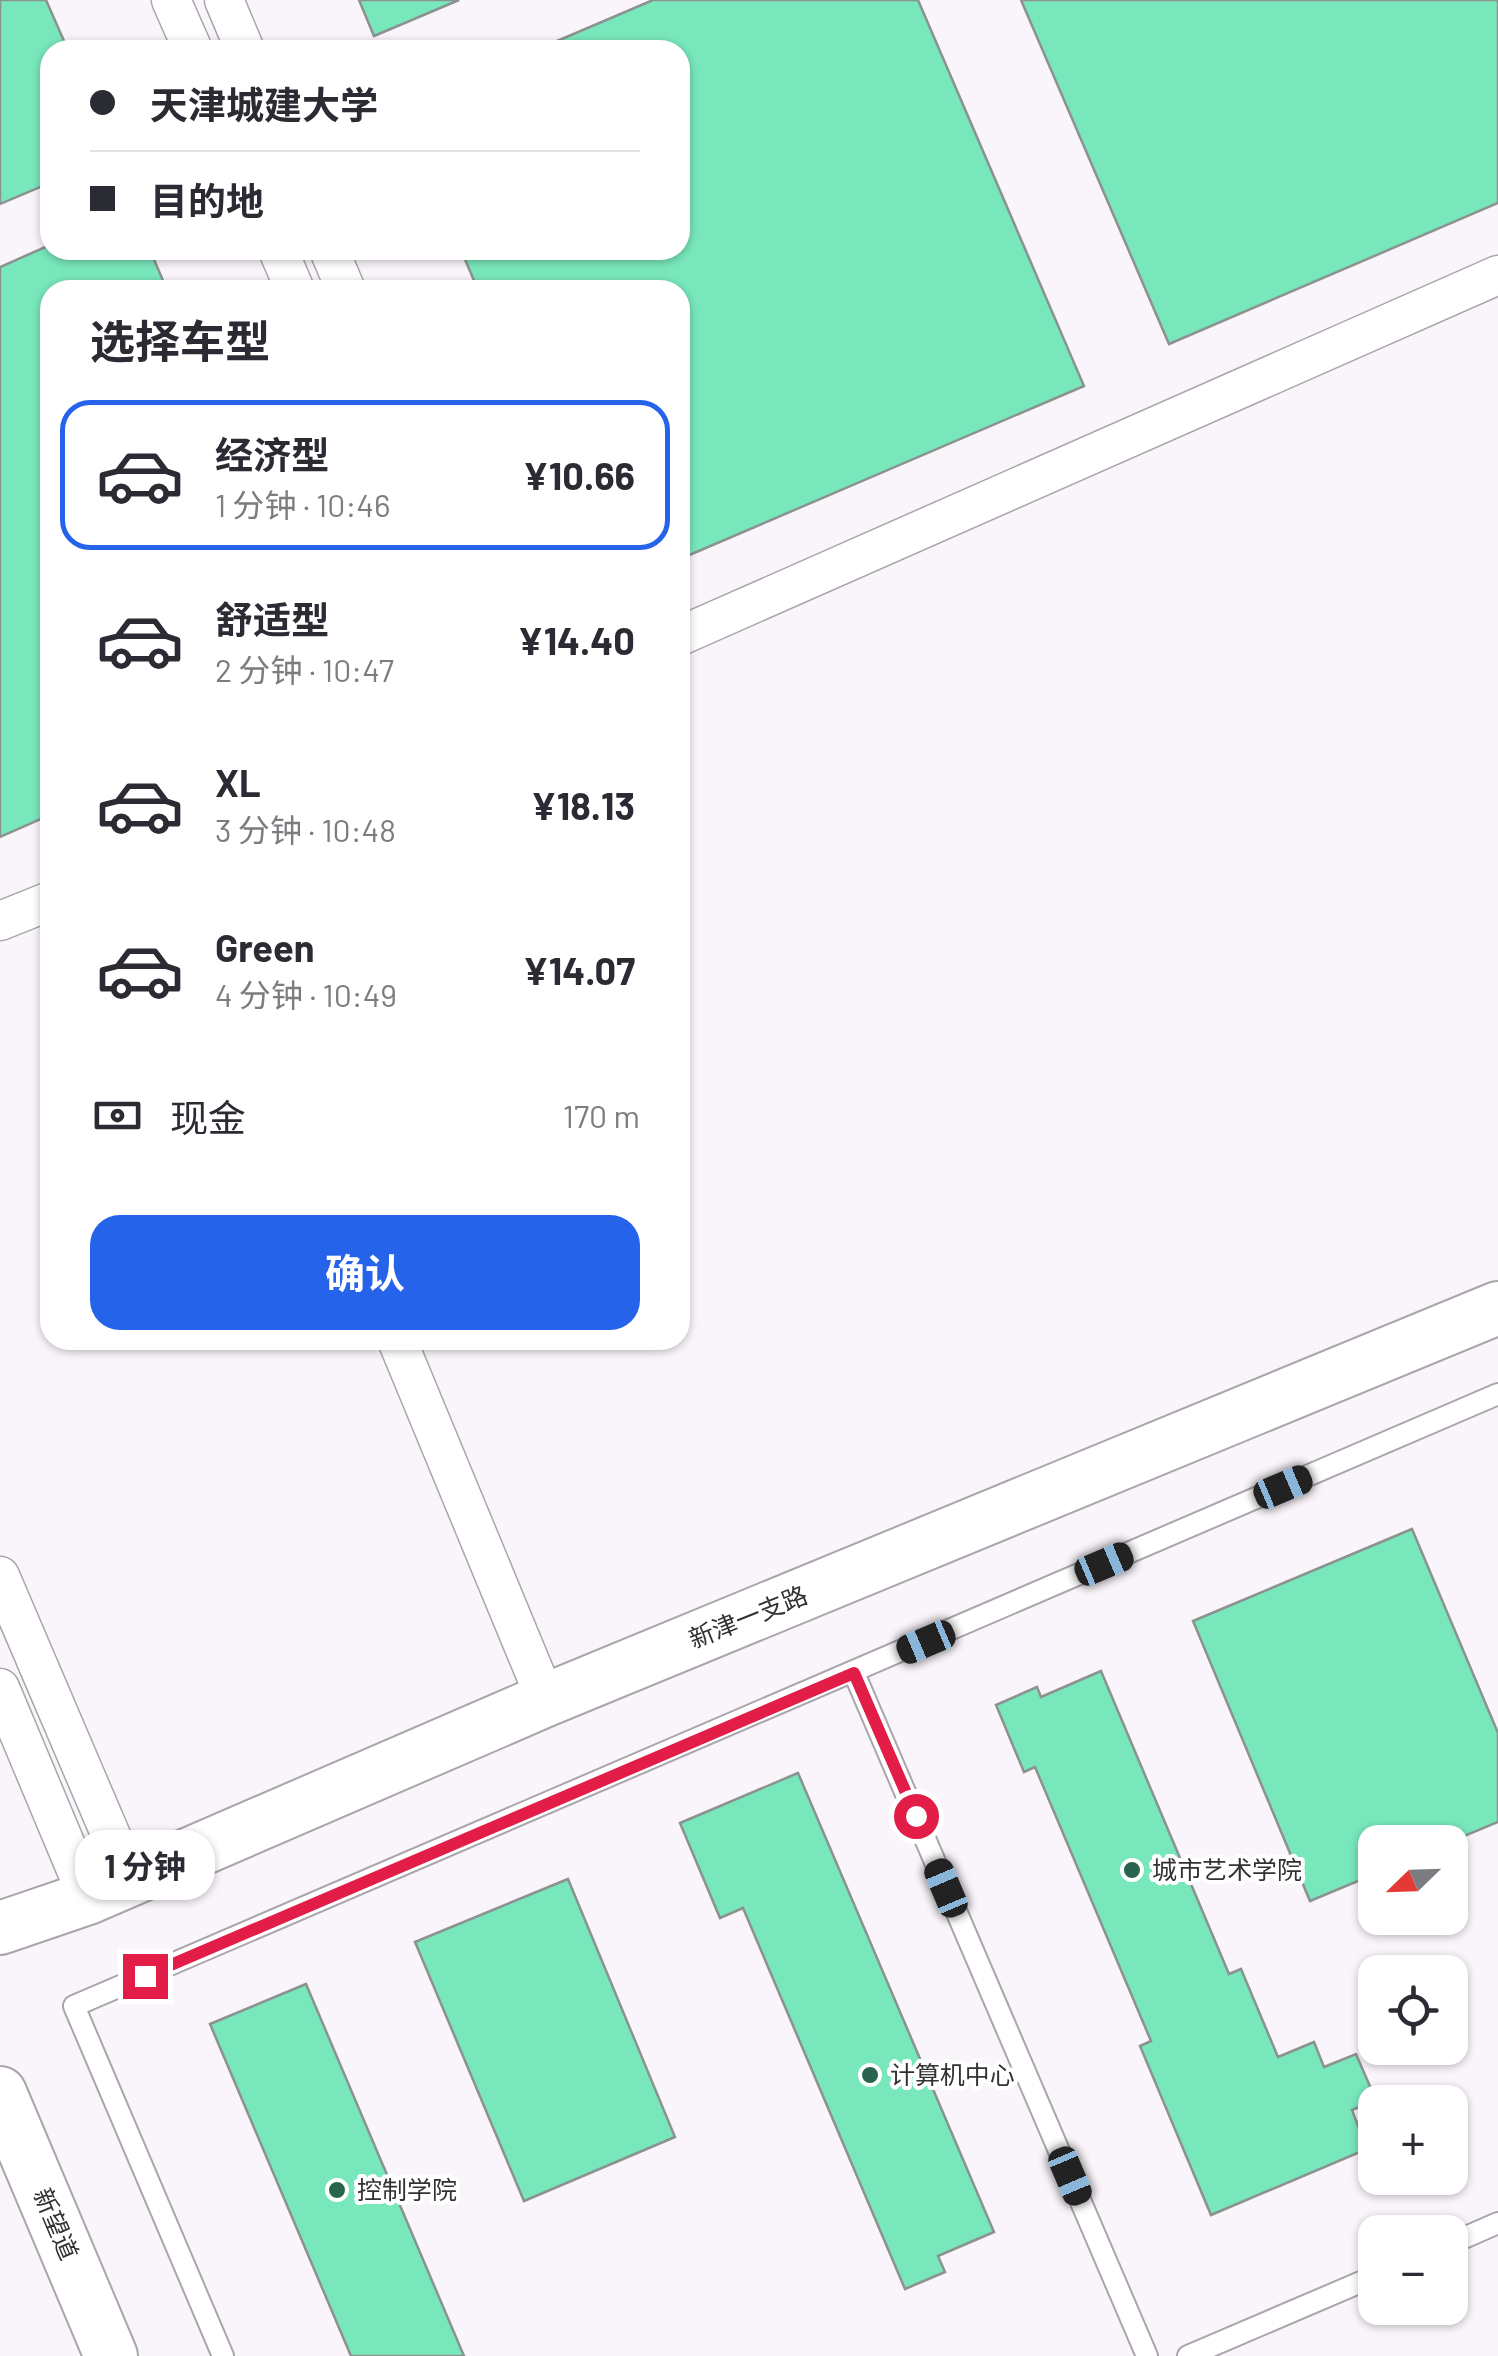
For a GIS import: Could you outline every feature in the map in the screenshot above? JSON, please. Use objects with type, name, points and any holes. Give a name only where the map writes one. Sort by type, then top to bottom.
[{"type":"street","points":[[171,0],[189,40]]},
{"type":"street","points":[[224,0],[241,40]]},
{"type":"street","points":[[690,632],[1498,275]]},
{"type":"street","points":[[0,922],[40,905]]},
{"type":"street","name":"新津一支路","points":[[0,1928],[109,1889],[546,1700],[1498,1308]]},
{"type":"street","points":[[401,1350],[546,1700]]},
{"type":"street","points":[[0,1576],[109,1889]]},
{"type":"street","points":[[0,1688],[109,1889]]},
{"type":"street","name":"新望道","points":[[0,2093],[111,2356]]},
{"type":"lane","points":[[223,2356],[74,2006],[1498,1394]]},
{"type":"lane","points":[[854,1673],[1147,2356]]},
{"type":"lane","points":[[1468,2236],[1498,2223]]},
{"type":"lane","points":[[1188,2356],[1358,2283]]},
{"type":"building","points":[[0,0],[46,0],[64,40],[40,40],[40,187],[0,204]]},
{"type":"building","points":[[359,0],[459,0],[374,36]]},
{"type":"building","points":[[653,0],[918,0],[1084,386],[690,555],[690,280],[474,280],[465,260],[690,260],[690,40],[559,40]]},
{"type":"building","points":[[1021,0],[1498,0],[1498,203],[1169,344]]},
{"type":"building","points":[[40,249],[40,260],[154,260],[163,280],[40,280],[40,819],[0,837],[0,267]]},
{"type":"building","points":[[1412,1529],[1498,1733],[1498,1822],[1468,1834],[1468,1825],[1358,1825],[1358,1881],[1310,1901],[1193,1621]]},
{"type":"building","name":"城市艺术学院","points":[[1101,1671],[1229,1974],[1241,1969],[1278,2057],[1314,2042],[1324,2067],[1356,2054],[1369,2085],[1358,2085],[1358,2108],[1352,2110],[1358,2126],[1358,2153],[1211,2215],[1140,2046],[1151,2041],[1035,1767],[1024,1772],[996,1705],[1037,1687],[1041,1697]]},
{"type":"building","name":"计算机中心","points":[[798,1773],[994,2232],[938,2256],[945,2272],[905,2289],[743,1908],[720,1918],[680,1823]]},
{"type":"building","points":[[568,1879],[675,2137],[524,2201],[415,1942]]},
{"type":"building","name":"控制学院","points":[[306,1984],[464,2356],[351,2356],[210,2024]]},
{"type":"place","name":"城市艺术学院","points":[[1132,1870]]},
{"type":"place","name":"计算机中心","points":[[870,2075]]},
{"type":"place","name":"控制学院","points":[[337,2190]]},
{"type":"route","points":[[145,1976],[854,1673],[916,1816]]}]
